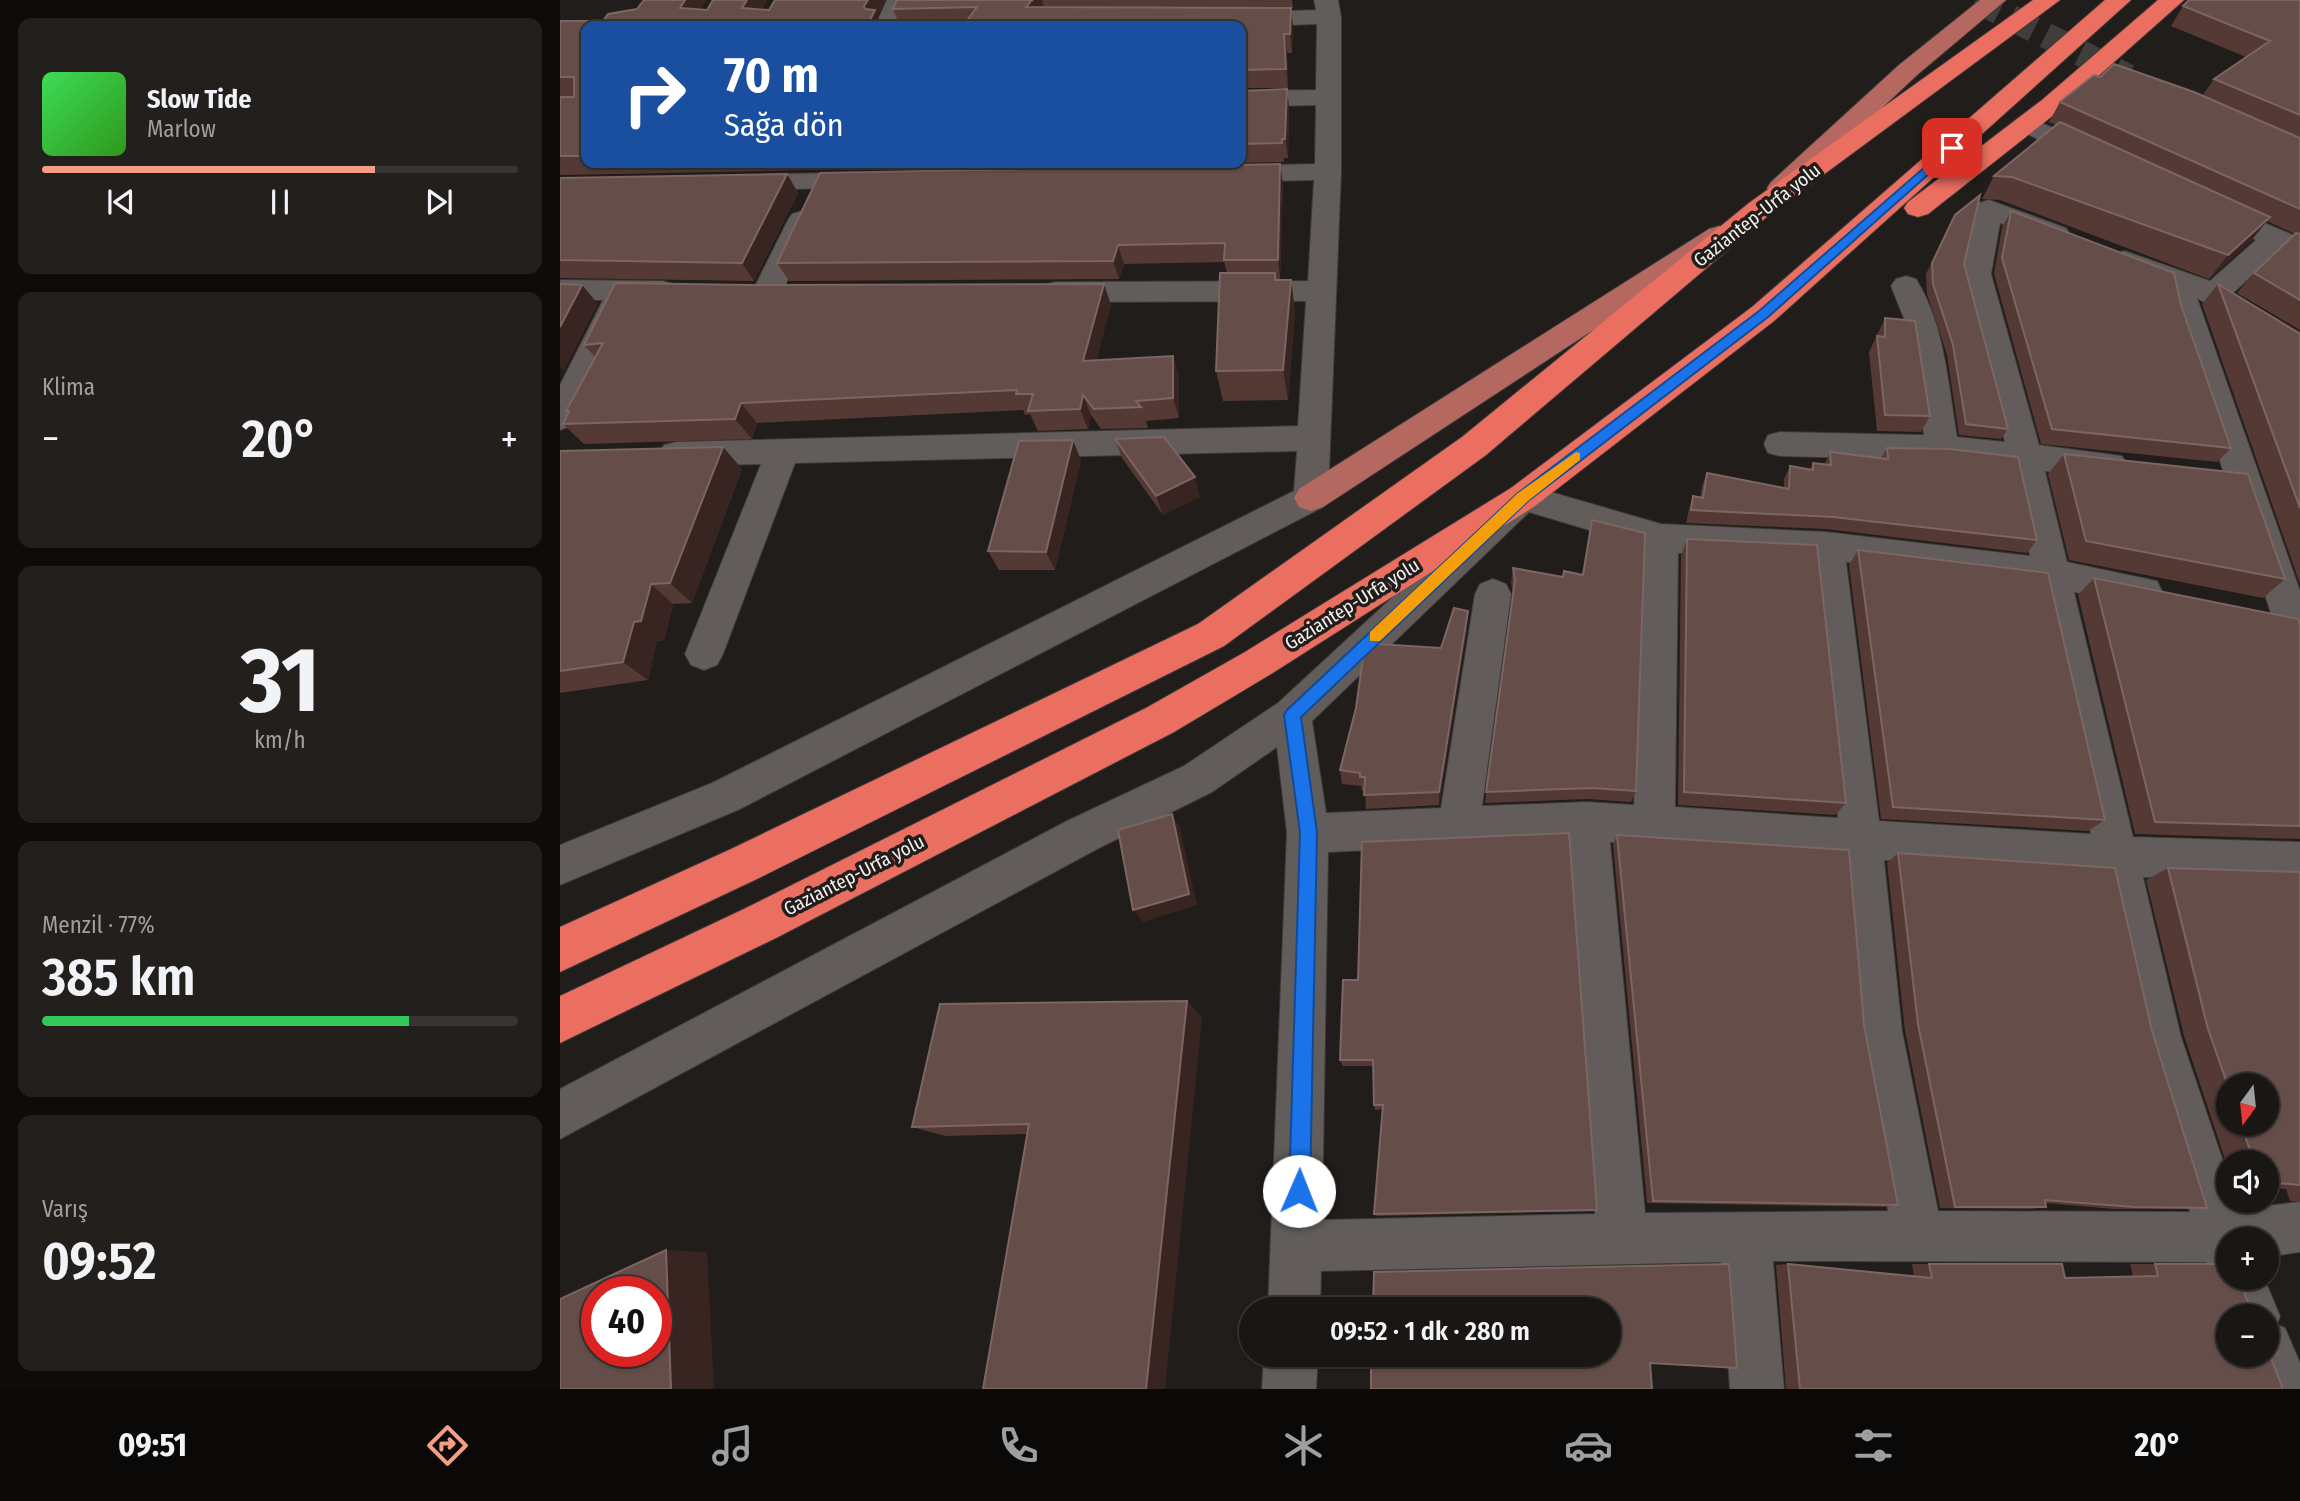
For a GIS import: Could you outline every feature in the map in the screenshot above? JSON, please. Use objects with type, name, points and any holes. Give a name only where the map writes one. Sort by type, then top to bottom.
[{"type":"highway","name":"Gaziantep-Urfa yolu","points":[[560,950],[744,864],[1211,635],[1474,446],[1759,209],[2048,0]]},
{"type":"highway","points":[[1763,314],[1940,193],[2172,0]]},
{"type":"highway","name":"Gaziantep-Urfa yolu","points":[[560,1020],[761,923],[1160,720],[1258,663],[1523,497],[1763,314],[2112,6]]},
{"type":"main road","points":[[1311,498],[1759,209],[1908,70],[1994,0]]},
{"type":"street","points":[[889,21],[899,0]]},
{"type":"street","points":[[560,865],[726,796],[1311,498],[1328,172],[1328,8],[1222,20]]},
{"type":"street","points":[[1246,99],[1329,97]]},
{"type":"street","points":[[2026,124],[2123,169]]},
{"type":"street","points":[[711,183],[824,172],[889,180]]},
{"type":"street","points":[[766,293],[824,172]]},
{"type":"street","points":[[1204,174],[1328,172]]},
{"type":"street","points":[[2186,198],[2287,244]]},
{"type":"street","points":[[2220,1227],[2158,1037],[2025,456],[1976,274],[1989,209],[2214,295],[2300,347]]},
{"type":"street","points":[[2214,295],[2287,244]]},
{"type":"street","points":[[2178,280],[2187,319],[2296,632]]},
{"type":"street","points":[[1906,286],[1922,326],[1942,448]]},
{"type":"street","points":[[560,290],[687,292]]},
{"type":"street","points":[[564,400],[622,290]]},
{"type":"street","points":[[1030,292],[1323,291]]},
{"type":"street","points":[[644,456],[1314,438]]},
{"type":"street","points":[[1780,444],[1942,448],[2134,468]]},
{"type":"street","points":[[704,654],[783,451]]},
{"type":"street","points":[[2203,476],[2244,480]]},
{"type":"street","points":[[560,1115],[1082,835],[1198,779],[1292,715],[1523,497],[1661,538],[1826,546],[2050,573],[2171,597]]},
{"type":"street","points":[[1654,828],[1661,538]]},
{"type":"street","points":[[1826,546],[1861,840],[1879,1031],[1918,1237]]},
{"type":"street","points":[[1459,825],[1493,594]]},
{"type":"street","points":[[2252,613],[2296,632]]},
{"type":"street","points":[[1292,715],[1308,832],[1295,1297]]},
{"type":"street","points":[[1308,832],[1587,821],[1654,828],[2118,856],[2300,862]]},
{"type":"street","points":[[1587,821],[1622,1238]]},
{"type":"street","points":[[2279,1236],[2300,1227]]},
{"type":"street","points":[[1298,1246],[1745,1236],[1918,1237],[2216,1255]]},
{"type":"street","points":[[1745,1236],[1757,1389]]},
{"type":"street","points":[[1289,1389],[1290,1367]]},
{"type":"street","points":[[2275,1367],[2284,1389]]},
{"type":"building","points":[[644,0],[685,0],[680,8],[707,10],[713,0],[747,0],[742,8],[769,10],[775,0],[868,0],[865,9],[875,10],[870,21],[603,21],[608,14],[637,9]]},
{"type":"building","points":[[897,0],[1033,0],[1026,7],[1291,8],[1290,34],[1284,34],[1286,69],[1246,70],[1246,21],[967,21],[977,7],[893,9]]},
{"type":"building","points":[[2189,0],[2300,0],[2300,115],[2214,79],[2270,41],[2183,6]]},
{"type":"building","points":[[560,21],[581,21],[581,156],[560,156],[560,97],[574,97],[574,77],[560,77]]},
{"type":"building","points":[[2114,64],[2194,92],[2300,138],[2300,209],[2060,102],[2094,75],[2100,77]]},
{"type":"building","points":[[1287,89],[1285,139],[1282,139],[1282,143],[1246,144],[1246,91]]},
{"type":"building","points":[[2060,122],[2270,217],[2228,255],[2012,177],[1994,176]]},
{"type":"building","points":[[1280,164],[1278,260],[1224,260],[1225,243],[1118,245],[1113,261],[777,263],[820,173],[1246,168],[1246,165]]},
{"type":"building","points":[[787,174],[742,263],[560,260],[560,178]]},
{"type":"building","points":[[1980,195],[1964,264],[2008,429],[1966,424],[1953,345],[1933,284],[1932,263],[1955,215]]},
{"type":"building","points":[[2011,211],[2174,273],[2181,305],[2231,448],[2052,429],[2002,258]]},
{"type":"building","points":[[2296,233],[2300,234],[2300,300],[2254,273]]},
{"type":"building","points":[[1220,273],[1275,273],[1275,280],[1291,280],[1283,370],[1216,371]]},
{"type":"building","points":[[615,283],[1104,284],[1083,361],[1173,356],[1173,398],[1136,401],[1141,407],[1094,409],[1083,395],[1080,409],[1028,411],[1033,394],[1016,394],[1017,390],[741,403],[735,419],[563,424],[569,411],[566,411],[603,343],[584,345]]},
{"type":"building","points":[[560,284],[582,285],[560,327]]},
{"type":"building","points":[[2218,284],[2300,334],[2300,508]]},
{"type":"building","points":[[1885,318],[1915,321],[1930,416],[1885,415],[1877,336],[1885,337]]},
{"type":"building","points":[[1164,437],[1195,477],[1156,496],[1115,439]]},
{"type":"building","points":[[1073,440],[1046,552],[988,551],[1019,441]]},
{"type":"building","points":[[723,447],[670,583],[651,584],[641,621],[634,622],[623,662],[560,671],[560,451]]},
{"type":"building","points":[[1887,448],[1950,449],[2018,457],[2037,540],[1833,517],[1691,510],[1693,496],[1703,498],[1707,473],[1789,489],[1790,466],[1813,470],[1813,463],[1831,465],[1830,452],[1888,459]]},
{"type":"building","points":[[2064,454],[2248,474],[2285,579],[2086,541]]},
{"type":"building","points":[[1592,520],[1645,533],[1636,791],[1591,788],[1486,792],[1515,580],[1513,568],[1563,577],[1564,571],[1583,575]]},
{"type":"building","points":[[1687,539],[1817,545],[1846,803],[1684,792]]},
{"type":"building","points":[[1858,550],[2048,573],[2105,820],[1893,807]]},
{"type":"building","points":[[2094,578],[2298,619],[2300,826],[2155,822]]},
{"type":"building","points":[[1454,608],[1468,611],[1439,792],[1364,795],[1365,777],[1360,777],[1360,773],[1340,770],[1356,708],[1363,658],[1377,644],[1441,648]]},
{"type":"building","points":[[1172,814],[1189,894],[1133,910],[1118,830]]},
{"type":"building","points":[[1569,833],[1597,1210],[1374,1214],[1383,1105],[1374,1105],[1373,1060],[1340,1060],[1343,980],[1358,980],[1362,842]]},
{"type":"building","points":[[1617,835],[1849,850],[1864,1025],[1898,1205],[1653,1201]]},
{"type":"building","points":[[1898,853],[2115,868],[2152,1031],[2207,1208],[2134,1207],[2045,1200],[2046,1207],[1955,1207],[1918,1024]]},
{"type":"building","points":[[2168,868],[2300,872],[2300,1185],[2279,1183],[2279,1150],[2250,1150],[2245,1136],[2279,1136],[2279,1073],[2223,1073],[2208,1029]]},
{"type":"building","points":[[1187,1001],[1146,1389],[983,1389],[1029,1124],[912,1127],[940,1004]]},
{"type":"building","points":[[666,1250],[667,1276],[610,1276]]},
{"type":"building","points":[[1729,1264],[1737,1368],[1650,1363],[1652,1389],[1371,1389],[1371,1367],[1621,1367],[1621,1297],[1373,1297],[1374,1272]]},
{"type":"building","points":[[1788,1264],[1932,1278],[1929,1264],[2062,1264],[2065,1278],[2158,1276],[2155,1264],[2216,1264],[2216,1290],[2243,1290],[2249,1304],[2216,1304],[2216,1367],[2274,1367],[2283,1389],[1800,1389]]},
{"type":"building","points":[[581,1289],[581,1367],[670,1367],[671,1389],[560,1389],[560,1299]]},
{"type":"tunnel","points":[[1976,0],[2128,77]]},
{"type":"slow traffic","points":[[1375,636],[1523,497],[1576,457]]},
{"type":"route","points":[[1299,1191],[1308,832],[1292,715],[1523,497],[1763,314],[1952,148]]}]
